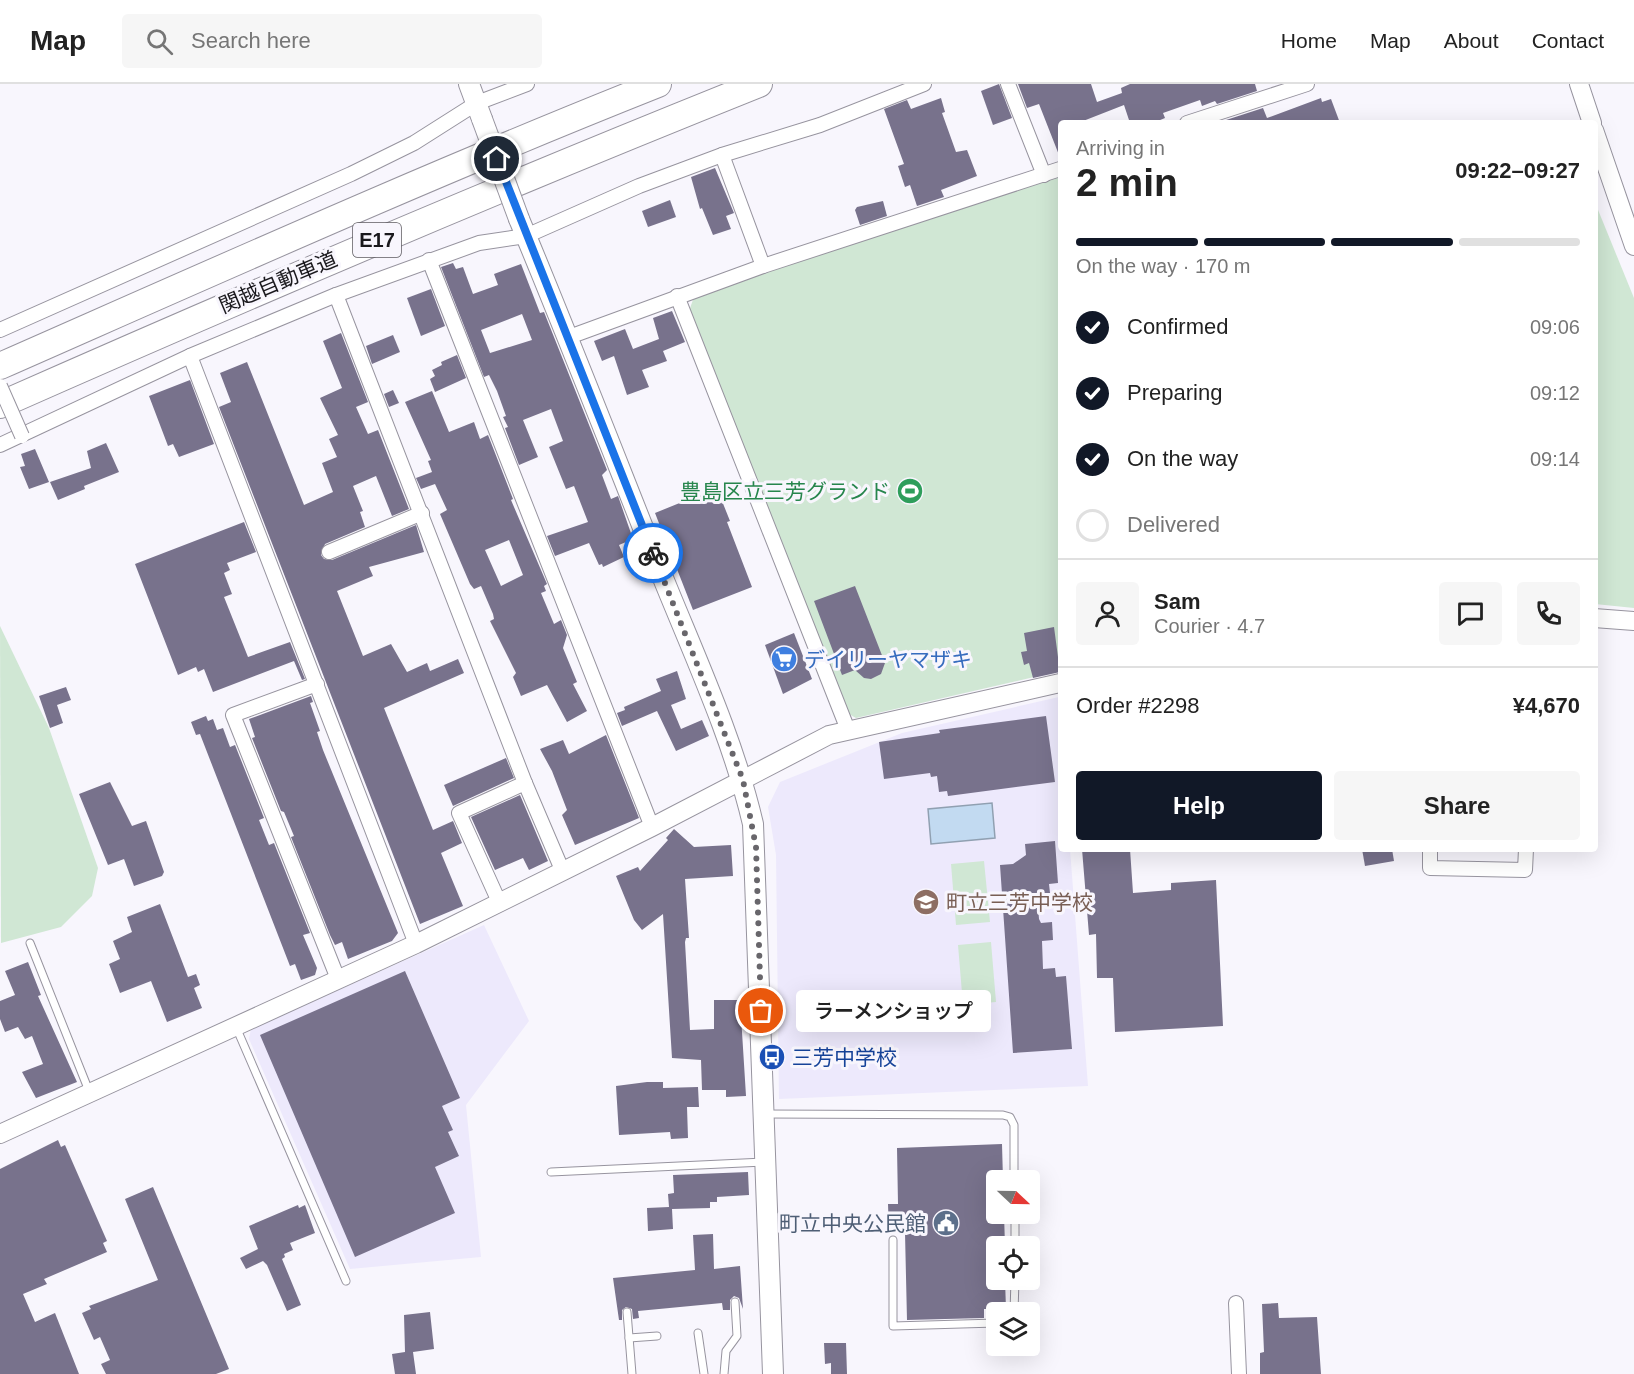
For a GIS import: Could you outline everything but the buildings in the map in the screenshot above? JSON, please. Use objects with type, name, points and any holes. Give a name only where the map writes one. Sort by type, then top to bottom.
[{"type":"highway","name":"関越自動車道","points":[[0,366],[382,198],[658,84]]},
{"type":"highway","name":"関越自動車道","points":[[0,405],[299,273],[542,171],[759,84]]},
{"type":"main road","points":[[469,84],[522,228],[569,337],[743,780],[756,847],[773,1374]]},
{"type":"street","points":[[0,330],[351,174],[479,111],[527,84]]},
{"type":"street","points":[[0,445],[190,356],[336,295],[722,155],[820,125],[924,84]]},
{"type":"street","points":[[1008,84],[1044,175]]},
{"type":"street","points":[[1196,120],[1307,84]]},
{"type":"street","points":[[1579,84],[1591,120]]},
{"type":"street","points":[[1598,142],[1634,246]]},
{"type":"street","points":[[722,155],[763,266]]},
{"type":"street","points":[[569,337],[763,266],[1058,170]]},
{"type":"street","points":[[429,260],[652,827]]},
{"type":"street","points":[[336,295],[525,783],[563,872]]},
{"type":"street","points":[[677,296],[848,730]]},
{"type":"street","points":[[190,356],[416,944]]},
{"type":"street","points":[[0,386],[22,436]]},
{"type":"street","points":[[329,552],[422,513]]},
{"type":"street","points":[[1598,618],[1634,621]]},
{"type":"street","points":[[0,1134],[500,904],[829,735],[1058,683]]},
{"type":"street","points":[[317,684],[233,715],[338,979]]},
{"type":"street","points":[[500,904],[459,813],[525,783]]},
{"type":"street","points":[[1430,852],[1430,868],[1526,870],[1526,852]]},
{"type":"street","points":[[1236,1303],[1239,1374]]},
{"type":"lane","points":[[30,943],[90,1093]]},
{"type":"lane","points":[[235,1025],[346,1281]]},
{"type":"lane","points":[[765,1114],[1004,1115],[1010,1117],[1014,1125],[1014,1170]]},
{"type":"lane","points":[[551,1172],[766,1162]]},
{"type":"lane","points":[[893,1240],[893,1326],[986,1323]]},
{"type":"lane","points":[[724,1374],[726,1351],[736,1336],[735,1302]]},
{"type":"lane","points":[[627,1312],[632,1374]]},
{"type":"lane","points":[[698,1333],[704,1374]]},
{"type":"lane","points":[[629,1338],[657,1336]]},
{"type":"shaded area","name":"町立三芳中学校","points":[[1058,697],[1058,852],[1070,852],[1088,1086],[779,1099],[776,855],[768,807],[780,782],[902,733]]},
{"type":"shaded area","points":[[484,925],[529,1021],[466,1105],[481,1257],[350,1269],[249,1039],[251,1029]]},
{"type":"green space","name":"豊島区立三芳グランド","points":[[1058,175],[1058,671],[856,718],[847,713],[689,311],[694,297]]},
{"type":"green space","points":[[1598,210],[1634,298],[1634,608],[1598,604]]},
{"type":"green space","points":[[0,626],[49,728],[98,868],[92,896],[61,927],[1,943]]},
{"type":"green space","points":[[984,861],[990,922],[956,925],[951,864]]},
{"type":"green space","points":[[991,942],[996,1002],[963,1005],[958,945]]},
{"type":"water","points":[[992,803],[995,838],[931,844],[928,809]]},
{"type":"way so far","points":[[653,553],[743,780],[756,847],[761,1011]]},
{"type":"place","name":"豊島区立三芳グランド","points":[[910,491]]},
{"type":"place","name":"デイリーヤマザキ","points":[[784,659]]},
{"type":"place","name":"町立三芳中学校","points":[[926,902]]},
{"type":"place","name":"ラーメンショップ","points":[[761,1011]]},
{"type":"place","name":"三芳中学校","points":[[772,1057]]},
{"type":"place","name":"町立中央公民館","points":[[946,1223]]},
{"type":"route","points":[[497,159],[653,553]]}]
